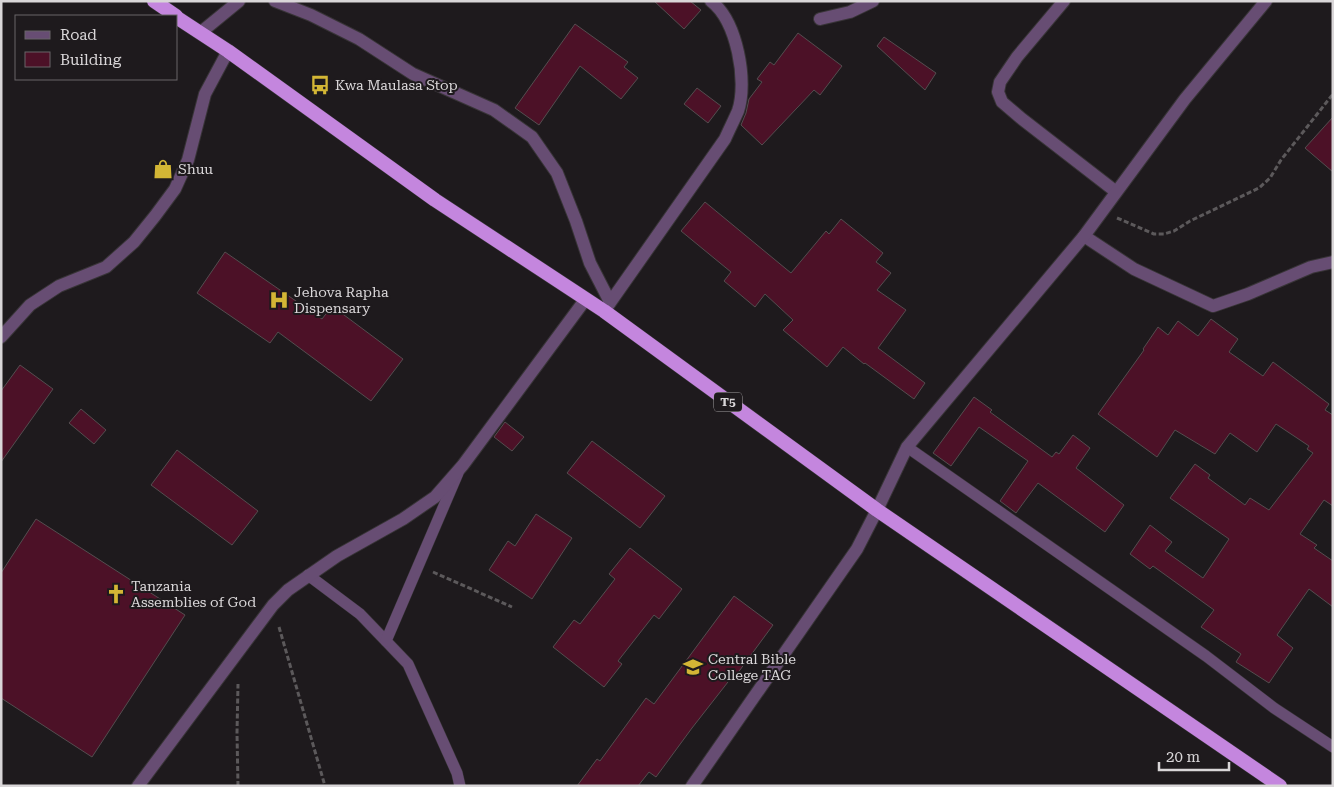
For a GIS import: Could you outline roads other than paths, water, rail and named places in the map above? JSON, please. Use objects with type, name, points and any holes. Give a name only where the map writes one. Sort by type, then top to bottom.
[{"type":"highway","name":"T5","points":[[154,1],[175,15]]},
{"type":"highway","name":"T5","points":[[178,17],[228,50],[435,200],[585,300],[607,307],[877,510],[1280,786]]},
{"type":"street","points":[[200,33],[239,1]]},
{"type":"street","points":[[275,1],[311,15],[359,39],[413,74],[494,110],[532,137],[557,173],[607,307]]},
{"type":"street","points":[[607,307],[725,139],[739,109],[742,76],[739,52],[726,19],[711,1]]},
{"type":"street","points":[[820,19],[850,12],[872,1]]},
{"type":"street","points":[[1064,1],[1018,57],[1000,82],[998,92],[1002,102],[1022,119],[1115,191]]},
{"type":"street","points":[[692,786],[857,549],[907,447],[1084,236],[1115,191],[1185,99],[1266,1]]},
{"type":"street","points":[[1,337],[30,305],[51,290],[106,267],[134,242],[155,216],[175,189],[188,160],[205,94],[228,50]]},
{"type":"street","points":[[1084,236],[1134,269],[1213,306],[1248,294],[1311,267],[1333,262]]},
{"type":"street","points":[[138,786],[273,605],[288,590],[337,556],[423,507],[447,485],[585,300]]},
{"type":"lane","points":[[907,447],[1206,656],[1274,708],[1333,746]]},
{"type":"lane","points":[[386,641],[460,469]]},
{"type":"lane","points":[[308,575],[360,614],[408,664],[457,773],[460,786]]},
{"type":"place","name":"Kwa Maulasa Stop","points":[[320,85]]},
{"type":"place","name":"Shuu","points":[[163,169]]},
{"type":"place","name":"Jehova Rapha Dispensary","points":[[279,300]]},
{"type":"place","name":"Tanzania Assemblies of God","points":[[116,594]]},
{"type":"place","name":"Central Bible College TAG","points":[[693,667]]}]
